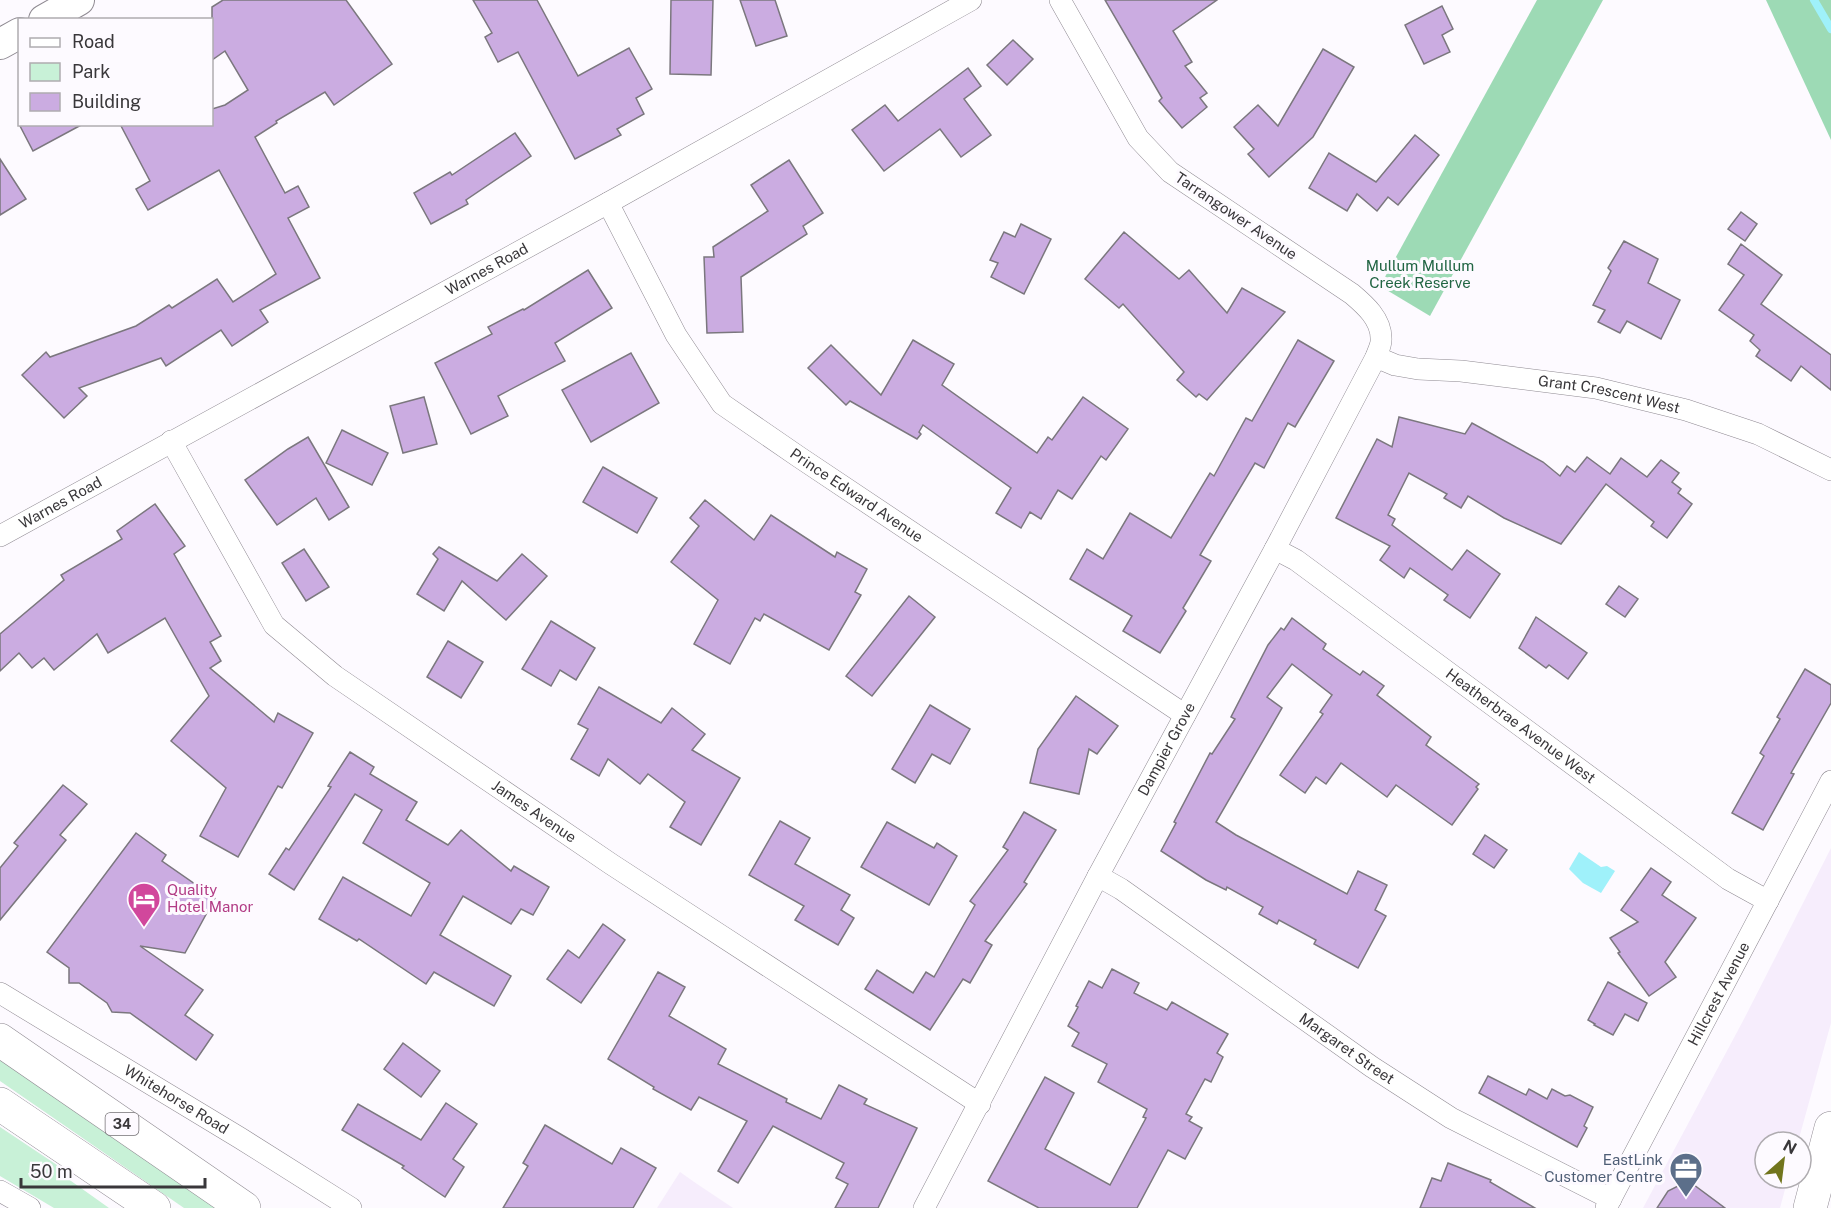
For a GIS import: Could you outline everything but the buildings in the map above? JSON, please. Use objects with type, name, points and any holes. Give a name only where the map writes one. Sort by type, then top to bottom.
[{"type":"highway","name":"34","points":[[0,1040],[244,1208]]},
{"type":"highway","points":[[0,1104],[154,1208]]},
{"type":"highway","points":[[1810,1208],[1831,1128]]},
{"type":"main road","points":[[48,18],[79,0]]},
{"type":"main road","points":[[0,44],[18,34]]},
{"type":"street","name":"Warnes Road","points":[[0,536],[608,203],[971,0]]},
{"type":"street","name":"Tarrangower Avenue","points":[[1060,0],[1138,138],[1170,172],[1352,294]]},
{"type":"street","name":"Prince Edward Avenue","points":[[608,203],[676,335],[722,404],[1185,715]]},
{"type":"street","name":"Dampier Grove","points":[[924,1208],[1098,876],[1376,357],[1382,338],[1377,320],[1367,306],[1352,294]]},
{"type":"street","name":"Grant Crescent West","points":[[1376,357],[1395,365],[1418,369],[1461,371],[1596,388],[1686,410],[1758,434],[1831,470]]},
{"type":"street","name":"James Avenue","points":[[171,441],[274,625],[335,676],[620,870],[980,1104]]},
{"type":"street","name":"Heatherbrae Avenue West","points":[[1275,549],[1296,560],[1728,879],[1768,901]]},
{"type":"street","name":"Hillcrest Avenue","points":[[1608,1203],[1831,781]]},
{"type":"street","name":"Margaret Street","points":[[1098,876],[1121,889],[1372,1067],[1451,1118],[1608,1203]]},
{"type":"street","name":"Whitehorse Road","points":[[0,993],[351,1208]]},
{"type":"street","points":[[0,1191],[30,1208]]},
{"type":"shaded area","points":[[1831,848],[1831,1023],[1801,1130],[1753,1130],[1753,1190],[1785,1190],[1780,1208],[1643,1208],[1744,1019]]},
{"type":"shaded area","points":[[680,1172],[697,1184],[733,1208],[657,1208]]},
{"type":"green space","name":"Mullum Mullum Creek Reserve","points":[[1537,0],[1603,0],[1430,316],[1380,286]]},
{"type":"green space","points":[[1766,0],[1831,0],[1831,140]]},
{"type":"green space","points":[[0,1060],[218,1208],[184,1208],[0,1081]]},
{"type":"green space","points":[[0,1127],[57,1165],[57,1171],[109,1208],[54,1208],[0,1176]]},
{"type":"water","points":[[1579,852],[1601,867],[1607,866],[1615,871],[1601,893],[1583,883],[1569,869]]},
{"type":"waterway","points":[[1814,0],[1831,29]]},
{"type":"place","name":"Quality Hotel Manor","points":[[144,928]]},
{"type":"place","name":"EastLink Customer Centre","points":[[1686,1198]]}]
